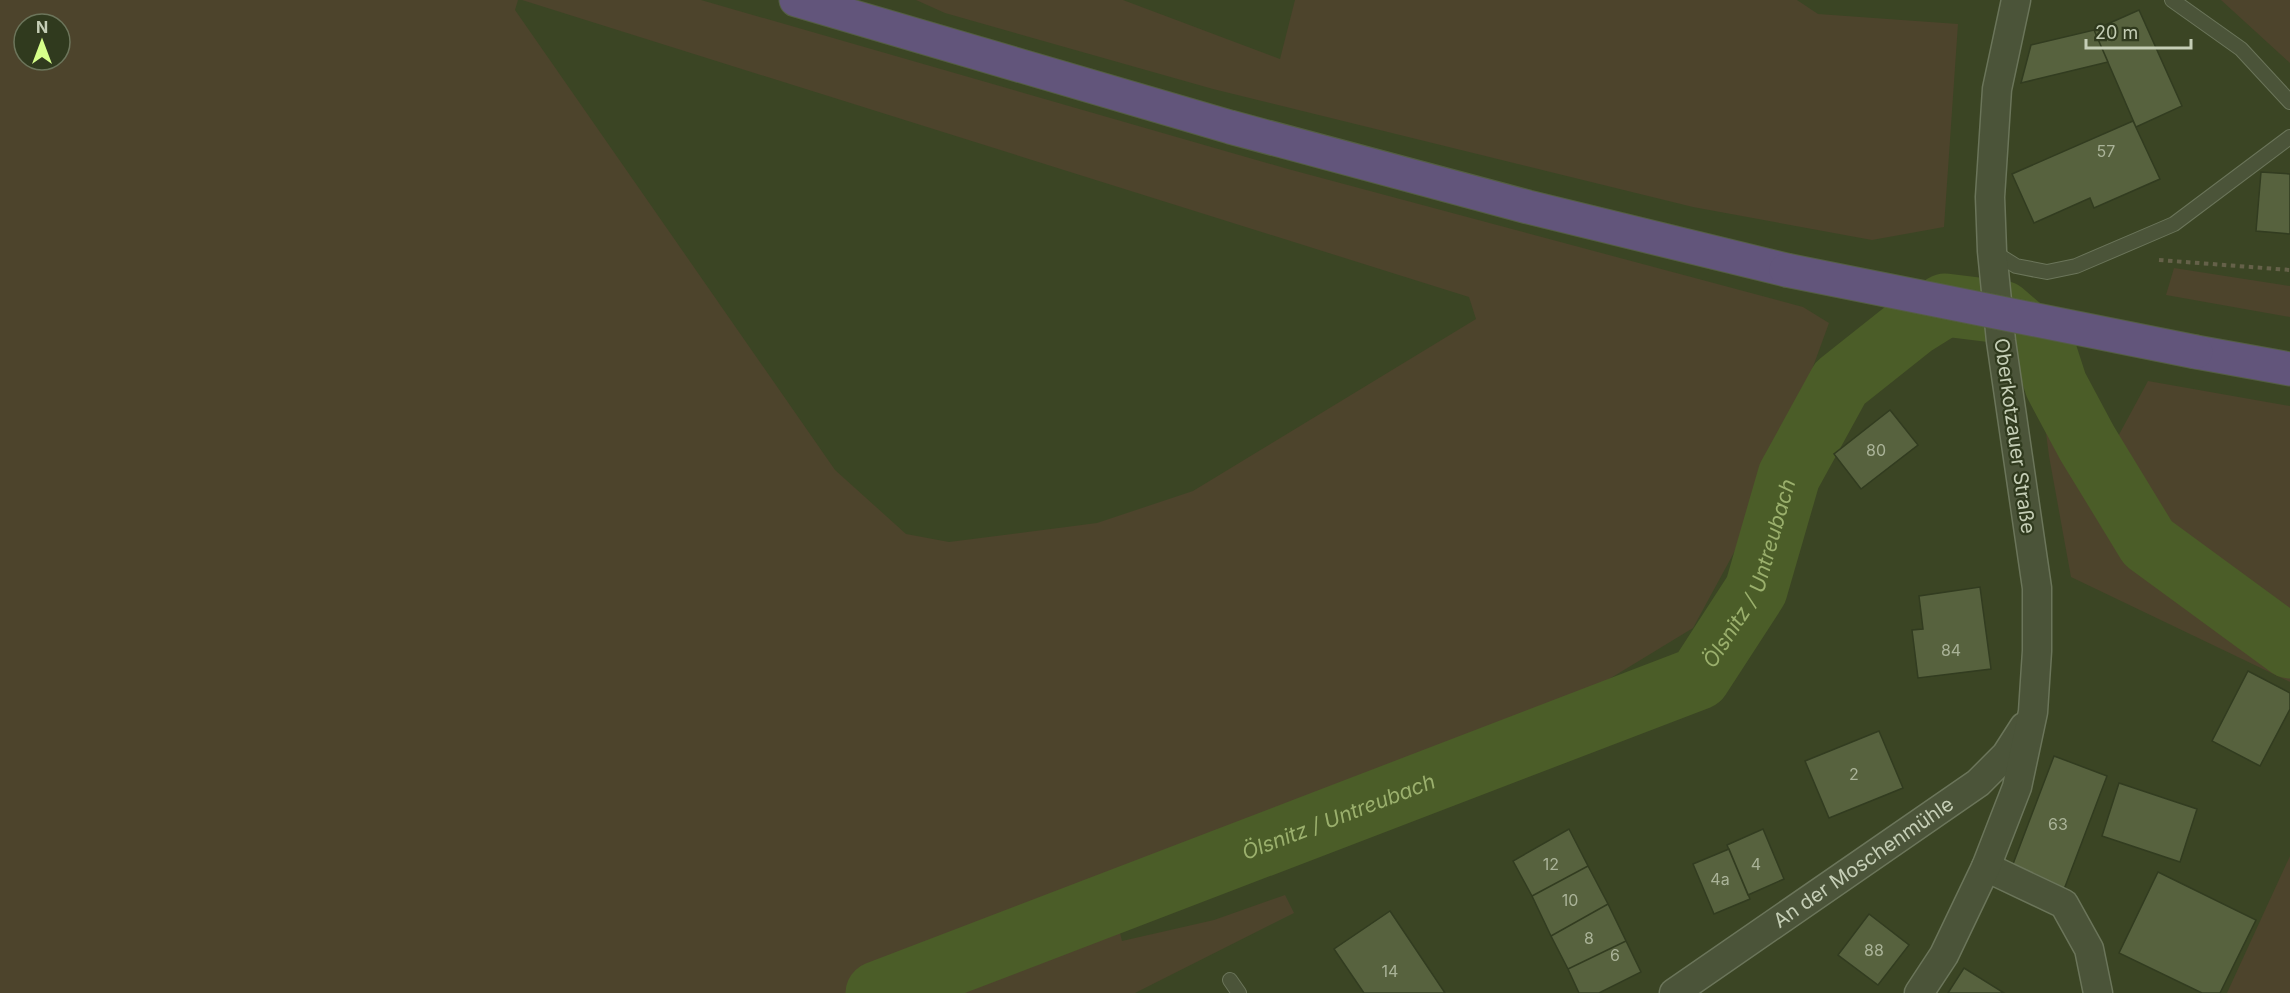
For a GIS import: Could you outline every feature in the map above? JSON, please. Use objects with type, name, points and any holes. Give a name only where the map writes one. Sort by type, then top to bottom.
[{"type":"highway","points":[[796,0],[1230,127],[1505,201],[1786,270],[2290,369]]},
{"type":"highway","points":[[832,0],[940,42]]},
{"type":"street","name":"Oberkotzauer Straße","points":[[1919,993],[1944,955],[1986,867],[2017,787],[2033,712],[2037,651],[2037,588],[2001,341],[1994,280],[1990,197],[1997,89],[2016,0]]},
{"type":"street","name":"An der Moschenmühle","points":[[1674,993],[1978,783],[2006,755],[2033,712]]},
{"type":"street","points":[[1986,867],[2064,904],[2089,949],[2098,993]]},
{"type":"lane","points":[[2016,0],[2023,0]]},
{"type":"lane","points":[[2172,0],[2241,49],[2290,102]]},
{"type":"lane","points":[[1992,251],[2016,266],[2048,273],[2076,266],[2174,224],[2290,137]]},
{"type":"lane","points":[[1230,980],[1239,993]]},
{"type":"path","points":[[2101,255],[2290,270]]},
{"type":"shaded area","points":[[0,0],[518,0],[515,10],[835,470],[906,534],[949,542],[1097,523],[1193,491],[1476,319],[1469,297],[522,0],[701,0],[1288,169],[1803,307],[1829,323],[1768,490],[1693,628],[1573,701],[1107,880],[1122,941],[1214,920],[1285,895],[1294,913],[1135,993],[0,993]]},
{"type":"shaded area","points":[[916,0],[1123,0],[1280,59],[1295,0],[1797,0],[1818,14],[1958,24],[1944,227],[1872,240],[1693,207],[1213,89],[945,13]]},
{"type":"shaded area","points":[[2221,0],[2290,0],[2290,63]]},
{"type":"shaded area","points":[[2174,268],[2290,286],[2290,317],[2166,295]]},
{"type":"shaded area","points":[[2037,363],[2101,468],[2148,381],[2290,406],[2290,682],[2071,577],[2049,456]]},
{"type":"shaded area","points":[[2290,856],[2290,993],[2227,993]]},
{"type":"building","points":[[2139,10],[2182,106],[2136,127],[2094,30]]},
{"type":"building","points":[[2094,30],[2108,62],[2021,83],[2031,45]]},
{"type":"building","points":[[2133,121],[2160,179],[2094,208],[2090,198],[2034,223],[2012,174]]},
{"type":"building","points":[[2261,172],[2290,174],[2290,234],[2256,231]]},
{"type":"building","points":[[1890,410],[1918,445],[1861,489],[1834,454]]},
{"type":"building","points":[[1980,587],[1991,669],[1918,678],[1912,630],[1923,629],[1919,596]]},
{"type":"building","points":[[2248,671],[2290,693],[2290,709],[2260,766],[2212,741]]},
{"type":"building","points":[[1879,731],[1903,788],[1829,818],[1805,761]]},
{"type":"building","points":[[2054,756],[2107,776],[2063,892],[2010,872]]},
{"type":"building","points":[[2119,783],[2197,809],[2180,862],[2102,836]]},
{"type":"building","points":[[1569,829],[1588,866],[1532,896],[1513,861]]},
{"type":"building","points":[[1763,829],[1784,879],[1748,895],[1727,845]]},
{"type":"building","points":[[1729,849],[1750,899],[1714,914],[1693,864]]},
{"type":"building","points":[[1588,866],[1608,904],[1551,936],[1532,896]]},
{"type":"building","points":[[2158,872],[2256,920],[2220,993],[2202,993],[2119,953]]},
{"type":"building","points":[[1608,904],[1626,941],[1568,969],[1551,936]]},
{"type":"building","points":[[1390,911],[1445,993],[1364,993],[1334,949]]},
{"type":"building","points":[[1869,914],[1909,945],[1878,985],[1838,955]]},
{"type":"building","points":[[1626,941],[1641,972],[1599,993],[1579,993],[1568,969]]},
{"type":"building","points":[[1964,968],[2004,993],[1948,993]]},
{"type":"waterway","name":"Ölsnitz / Untreubach","points":[[877,993],[1699,678],[1756,590],[1789,476],[1840,383],[1913,325],[1945,305],[2002,312],[2044,348],[2056,385],[2087,443],[2148,543],[2290,647]]}]
